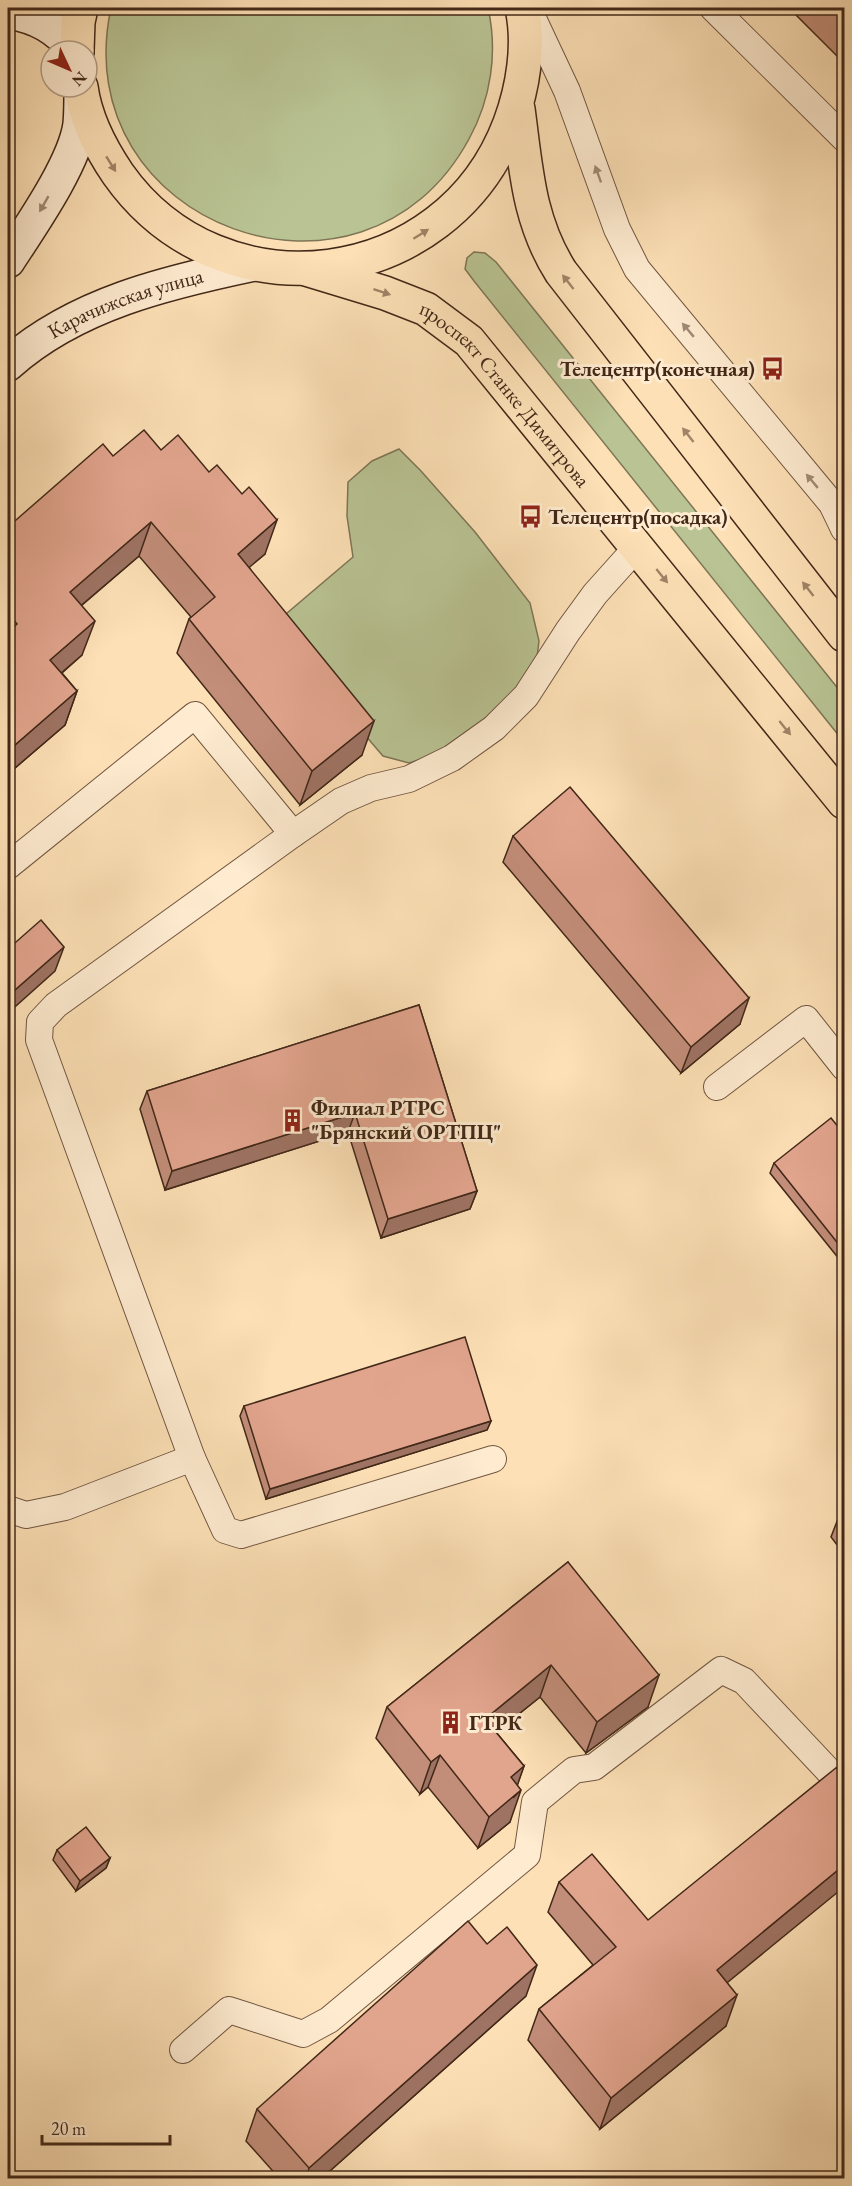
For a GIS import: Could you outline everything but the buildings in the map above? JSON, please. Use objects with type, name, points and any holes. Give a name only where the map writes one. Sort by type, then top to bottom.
[{"type":"main road","points":[[77,39],[81,8]]},
{"type":"main road","points":[[84,99],[93,129],[105,153],[130,191],[156,217],[186,238],[219,254],[280,269],[347,265],[386,252],[422,234],[454,208],[482,177],[503,142],[517,104],[523,74],[525,43],[522,8]]},
{"type":"main road","points":[[8,12],[42,21],[66,39]]},
{"type":"main road","points":[[8,261],[36,218],[71,152],[80,126],[81,99]]},
{"type":"main road","points":[[517,104],[530,194],[538,228],[547,251],[568,282],[844,635]]},
{"type":"main road","name":"Карачижская улица","points":[[8,364],[23,350],[59,329],[90,312],[135,293],[182,279],[254,264]]},
{"type":"main road","name":"проспект Станке Димитрова","points":[[306,269],[385,293],[426,309],[470,341],[844,802]]},
{"type":"lane","points":[[528,8],[567,91],[617,229],[637,269],[832,504],[844,529]]},
{"type":"lane","points":[[713,8],[844,138]]},
{"type":"lane","points":[[493,1459],[241,1535],[225,1530],[192,1458],[39,1040],[40,1022],[56,1005],[269,849],[341,801],[371,788],[409,779],[452,758],[494,728],[526,696],[595,594],[638,546]]},
{"type":"lane","points":[[8,866],[195,715],[293,834]]},
{"type":"lane","points":[[717,1087],[806,1019],[844,1067]]},
{"type":"lane","points":[[8,1509],[26,1515],[65,1507],[192,1458]]},
{"type":"lane","points":[[183,2050],[229,2010],[303,2034],[329,2020],[527,1855],[535,1802],[574,1770],[594,1767],[721,1670],[744,1681],[839,1782],[844,1784]]},
{"type":"green space","points":[[111,8],[488,8],[492,58],[487,92],[477,124],[469,139],[421,199],[362,232],[297,241],[233,228],[176,196],[132,148],[109,84]]},
{"type":"green space","points":[[474,252],[485,253],[496,262],[844,696],[844,742],[474,281],[465,269],[467,258]]},
{"type":"green space","points":[[399,449],[475,532],[530,603],[539,641],[536,665],[514,698],[435,755],[409,763],[383,756],[280,636],[286,614],[353,557],[347,516],[348,482],[372,461]]},
{"type":"place","name":"Телецентр(конечная)","points":[[773,369]]},
{"type":"place","name":"Телецентр(посадка)","points":[[530,517]]},
{"type":"place","name":"Филиал РТРС \"Брянский ОРТПЦ\"","points":[[293,1120]]},
{"type":"place","name":"ГТРК","points":[[451,1723]]}]
